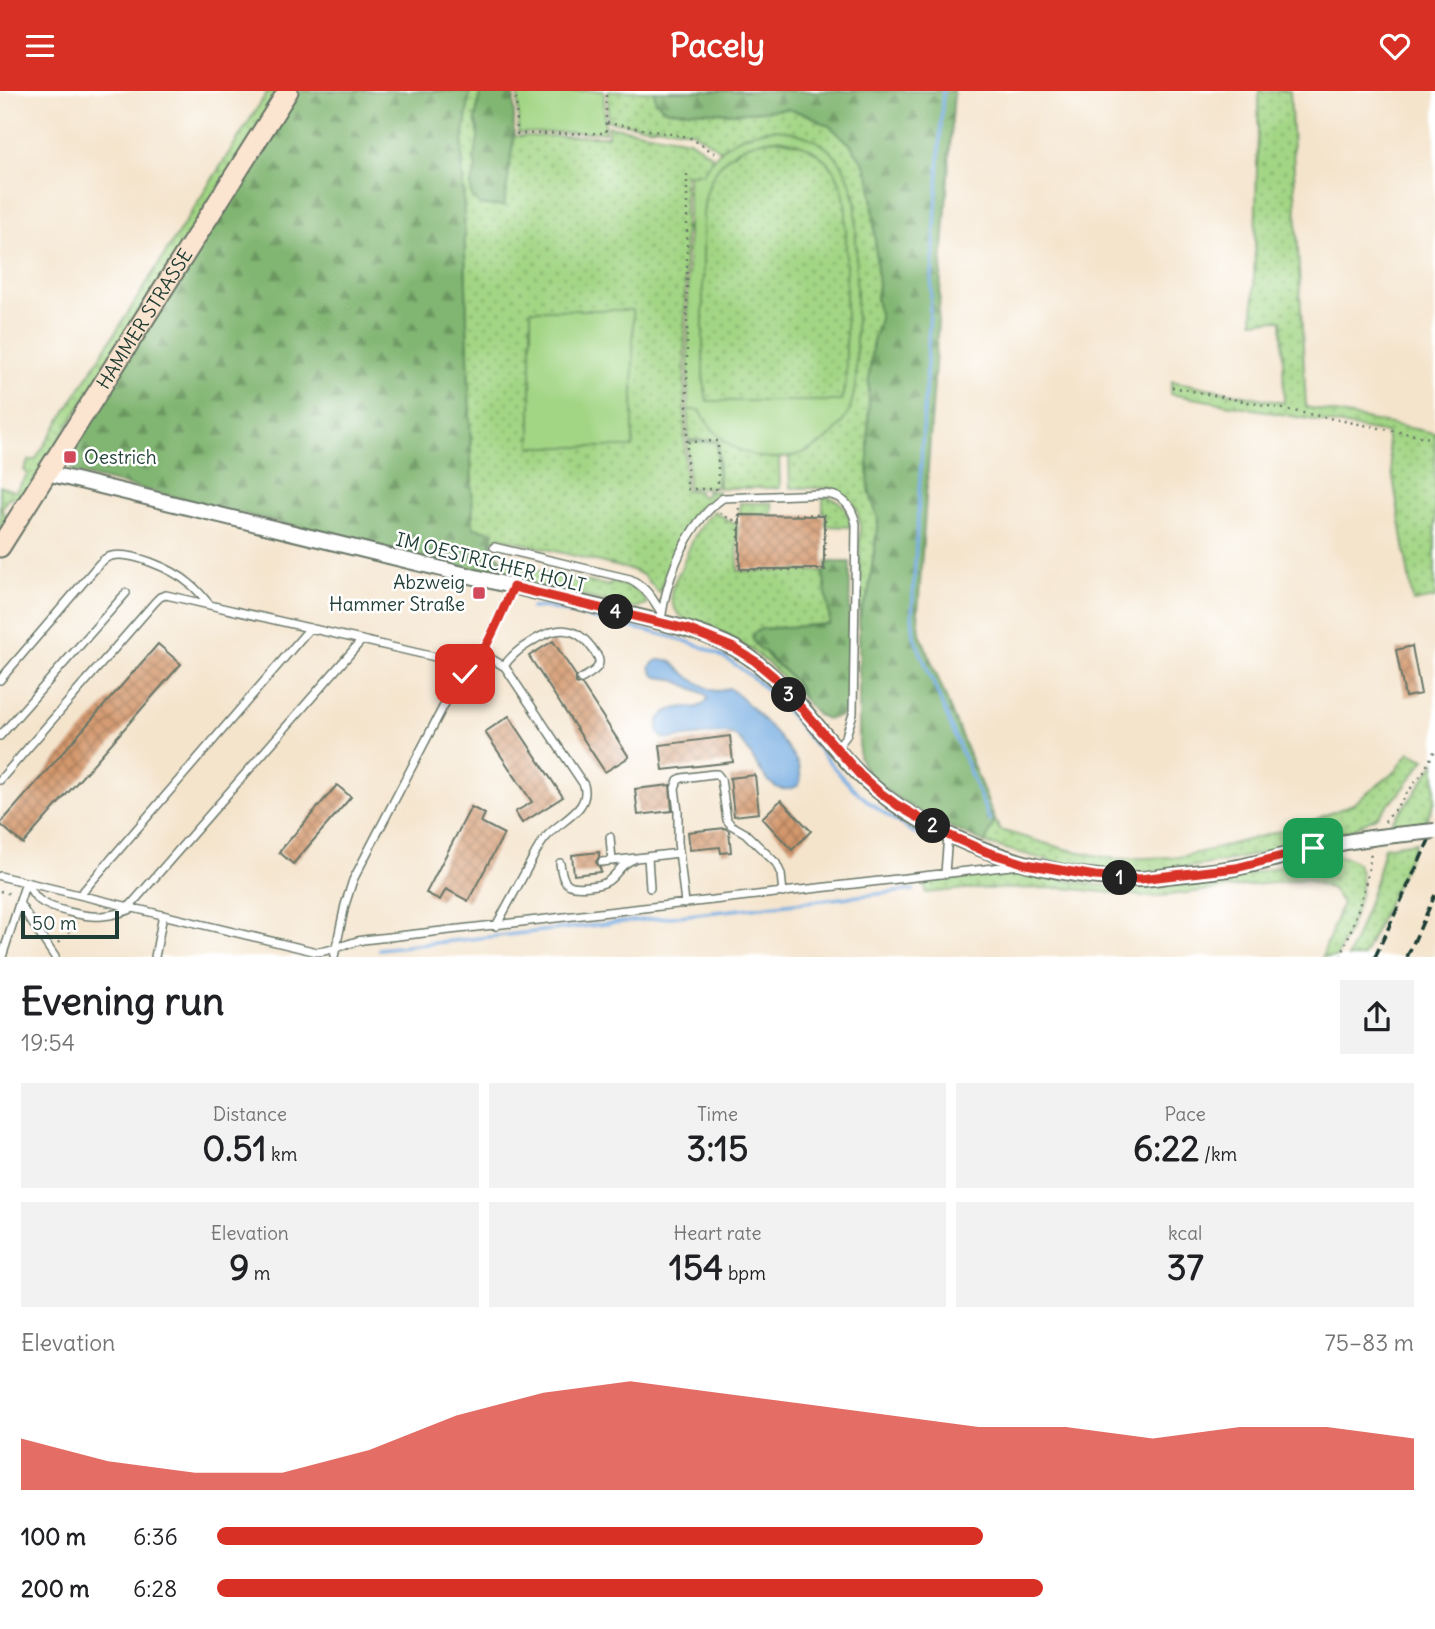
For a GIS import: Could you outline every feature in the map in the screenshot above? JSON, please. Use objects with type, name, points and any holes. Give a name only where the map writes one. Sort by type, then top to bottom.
[{"type":"main road","name":"HAMMER STRASSE","points":[[0,547],[288,91]]},
{"type":"street","name":"IM OESTRICHER HOLT","points":[[47,473],[513,587],[661,618],[734,648],[755,661],[774,677],[878,791],[897,805],[948,835],[987,852],[1026,864],[1095,876],[1140,879],[1236,868],[1313,848],[1373,837],[1435,831]]},
{"type":"lane","points":[[661,618],[666,591],[676,565],[702,516],[711,506],[723,498],[830,494],[840,497],[848,503],[856,524],[853,715],[846,736],[836,748]]},
{"type":"lane","points":[[494,547],[640,583],[648,591],[661,618]]},
{"type":"lane","points":[[0,680],[107,558],[133,557],[175,573],[192,585],[210,605]]},
{"type":"lane","points":[[335,953],[353,880],[453,688],[474,666],[482,653],[513,587]]},
{"type":"lane","points":[[0,736],[125,593]]},
{"type":"lane","points":[[0,780],[160,597],[172,596],[474,666]]},
{"type":"lane","points":[[80,895],[310,628]]},
{"type":"lane","points":[[504,666],[510,656],[543,634],[549,631],[566,631],[582,636],[589,642],[598,658],[596,669],[581,679]]},
{"type":"lane","points":[[26,882],[35,897],[52,907],[101,917],[132,908],[362,640]]},
{"type":"lane","points":[[482,653],[504,666],[586,791],[581,807],[550,833],[539,847],[496,926]]},
{"type":"lane","points":[[685,904],[679,853],[676,784],[682,778],[717,774],[721,779],[727,820],[745,833],[776,863],[781,874],[783,893]]},
{"type":"lane","points":[[944,873],[948,835]]},
{"type":"lane","points":[[610,837],[612,861]]},
{"type":"lane","points":[[602,862],[679,853]]},
{"type":"lane","points":[[648,857],[650,888]]},
{"type":"lane","points":[[560,863],[565,881],[575,887],[607,882],[622,865],[634,859]]},
{"type":"lane","points":[[0,876],[317,952],[335,953],[353,942],[1026,864]]},
{"type":"lane","points":[[2,957],[26,882]]},
{"type":"lane","points":[[19,903],[53,953]]},
{"type":"lane","points":[[155,957],[163,915]]},
{"type":"path","points":[[516,91],[517,134],[606,133],[606,91]]},
{"type":"path","points":[[606,123],[689,137],[716,154]]},
{"type":"path","points":[[687,174],[687,489],[718,489]]},
{"type":"path","points":[[1172,387],[1435,439]]},
{"type":"path","points":[[687,442],[718,442],[718,489],[723,498]]},
{"type":"path","points":[[739,497],[739,570],[825,570],[825,515],[793,515]]},
{"type":"path","points":[[711,506],[739,522]]},
{"type":"path","points":[[1341,957],[1363,898],[1373,837],[1424,771],[1435,750]]},
{"type":"path","points":[[53,953],[78,924],[81,914]]},
{"type":"green space","points":[[268,91],[280,91],[25,494],[8,498],[1,510],[7,520],[0,534],[0,486],[16,491],[28,474],[24,470],[29,460],[35,460]]},
{"type":"green space","points":[[297,91],[470,91],[462,149],[473,523],[474,528],[494,532],[490,549],[501,560],[502,577],[72,472],[67,454]]},
{"type":"green space","points":[[470,91],[481,91],[475,120],[478,129],[474,157],[476,170],[471,184],[504,206],[514,136],[608,136],[608,126],[689,140],[714,157],[702,174],[685,174],[685,490],[699,491],[700,496],[706,496],[706,491],[718,493],[689,526],[659,593],[643,575],[632,570],[502,538],[492,543],[497,555],[509,561],[565,577],[610,586],[611,582],[628,587],[637,591],[647,605],[634,608],[502,577],[502,568],[473,528],[462,149]]},
{"type":"green space","points":[[481,91],[514,91],[514,136],[504,206],[480,205],[471,193],[478,139],[475,120]]},
{"type":"green space","points":[[518,91],[604,91],[605,132],[518,133]]},
{"type":"green space","points":[[608,91],[654,91],[658,103],[667,110],[735,113],[788,109],[809,115],[831,127],[850,144],[863,162],[870,178],[873,205],[878,286],[876,297],[880,319],[873,341],[869,377],[868,459],[869,490],[878,519],[868,596],[859,620],[860,525],[857,509],[851,500],[836,490],[790,488],[789,457],[797,455],[837,427],[849,409],[853,397],[856,381],[855,195],[837,158],[775,129],[745,135],[720,150],[692,131],[608,121]]},
{"type":"green space","points":[[654,91],[954,91],[918,612],[920,633],[995,820],[985,843],[933,819],[895,796],[866,770],[859,756],[859,620],[868,596],[878,527],[869,490],[869,377],[873,341],[880,319],[876,297],[878,286],[873,205],[870,178],[863,162],[850,144],[831,127],[809,115],[787,109],[735,113],[667,110],[658,102]]},
{"type":"green space","points":[[1259,91],[1290,91],[1306,407],[1435,433],[1435,598],[1413,602],[1386,433],[1170,394],[1172,381],[1284,403],[1282,320],[1253,321]]},
{"type":"green space","points":[[775,129],[807,137],[831,152],[848,175],[856,208],[856,381],[851,405],[839,428],[827,439],[797,455],[781,458],[764,457],[732,446],[714,431],[700,410],[688,410],[688,174],[702,174],[716,155],[732,142],[752,133]],"holes":[[[775,139],[790,141],[816,152],[826,160],[834,170],[844,196],[846,382],[841,401],[707,401],[703,377],[703,216],[709,186],[723,162],[745,146]]]},
{"type":"green space","points":[[775,139],[790,141],[816,152],[834,170],[840,182],[846,211],[846,382],[841,401],[707,401],[703,377],[705,200],[715,173],[733,153],[745,146]]},
{"type":"green space","points":[[531,310],[633,310],[633,447],[531,447]]},
{"type":"green space","points":[[688,410],[700,410],[722,439],[771,458],[779,458],[780,488],[719,488],[719,443],[715,440],[688,440]]},
{"type":"green space","points":[[688,442],[717,442],[717,487],[688,488]]},
{"type":"green space","points":[[823,497],[834,499],[843,506],[850,527],[826,526]]},
{"type":"green space","points":[[740,503],[772,503],[772,514],[740,514]]},
{"type":"green space","points":[[714,511],[726,519],[726,522],[737,524],[738,571],[823,571],[829,624],[762,629],[760,649],[796,684],[804,700],[778,672],[748,648],[725,635],[687,620],[675,609],[671,596],[673,586],[696,534]]},
{"type":"green space","points":[[827,562],[850,562],[849,704],[841,716],[827,719],[818,715],[804,700],[797,684],[754,643],[752,636],[762,629],[829,624],[823,571],[826,571]]},
{"type":"green space","points":[[1409,752],[1425,759],[1400,793],[1376,817],[1351,830],[1236,859],[1140,873],[1074,866],[985,843],[995,820],[1000,830],[1065,849],[1115,859],[1178,857],[1299,826],[1353,804],[1396,771]]},
{"type":"green space","points":[[1435,762],[1435,801],[1425,822],[1393,826],[1392,821]]},
{"type":"green space","points":[[1416,842],[1363,957],[1348,957],[1369,903],[1384,847]]},
{"type":"green space","points":[[1329,855],[1354,861],[1359,867],[1361,877],[1359,900],[1337,957],[1322,957],[1342,903],[1332,889],[1306,879],[1152,897],[1064,888],[965,889],[926,893],[925,882],[1016,873],[1097,885],[1140,888],[1239,877]]},
{"type":"water","points":[[658,660],[669,660],[690,678],[711,690],[729,688],[736,694],[766,723],[792,755],[800,771],[799,785],[787,789],[777,788],[761,772],[740,740],[732,734],[663,738],[658,727],[665,713],[682,707],[698,707],[708,698],[705,694],[672,679],[653,674],[650,667]]},
{"type":"building","points":[[740,515],[824,516],[824,569],[740,569]]},
{"type":"building","points":[[553,641],[576,676],[576,683],[582,685],[629,757],[605,772],[529,656]]},
{"type":"building","points":[[158,644],[181,664],[23,844],[0,824]]},
{"type":"building","points":[[1412,646],[1421,694],[1405,697],[1396,650]]},
{"type":"building","points":[[509,716],[563,797],[522,823],[515,812],[532,802],[485,732]]},
{"type":"building","points":[[730,736],[733,762],[663,770],[660,745]]},
{"type":"building","points":[[755,775],[759,813],[734,816],[730,778]]},
{"type":"building","points":[[337,785],[351,797],[293,864],[279,852]]},
{"type":"building","points":[[670,785],[672,811],[638,815],[635,789]]},
{"type":"building","points":[[781,800],[811,831],[792,850],[762,818]]},
{"type":"building","points":[[471,807],[485,814],[481,822],[504,834],[468,901],[446,889],[440,900],[426,893]]},
{"type":"building","points":[[725,828],[729,831],[731,852],[721,853],[720,847],[690,850],[688,832]]},
{"type":"building","points":[[599,852],[596,862],[601,872],[574,875],[572,855]]},
{"type":"waterway","points":[[943,91],[912,614],[914,636],[990,821]]},
{"type":"waterway","points":[[531,608],[544,607],[673,637],[728,660],[745,671],[776,699],[861,796],[924,839]]},
{"type":"waterway","points":[[379,949],[914,890]]},
{"type":"railway","points":[[1375,957],[1435,827]]},
{"type":"railway","points":[[1407,957],[1435,895]]},
{"type":"place","name":"Oestrich","points":[[70,457]]},
{"type":"place","name":"Abzweig Hammer Straße","points":[[479,593]]},
{"type":"route","points":[[465,674],[471,671],[480,657],[513,587],[687,629],[734,648],[774,677],[860,775],[878,791],[948,835],[987,852],[1026,864],[1095,876],[1140,879],[1236,868],[1313,848]]}]
